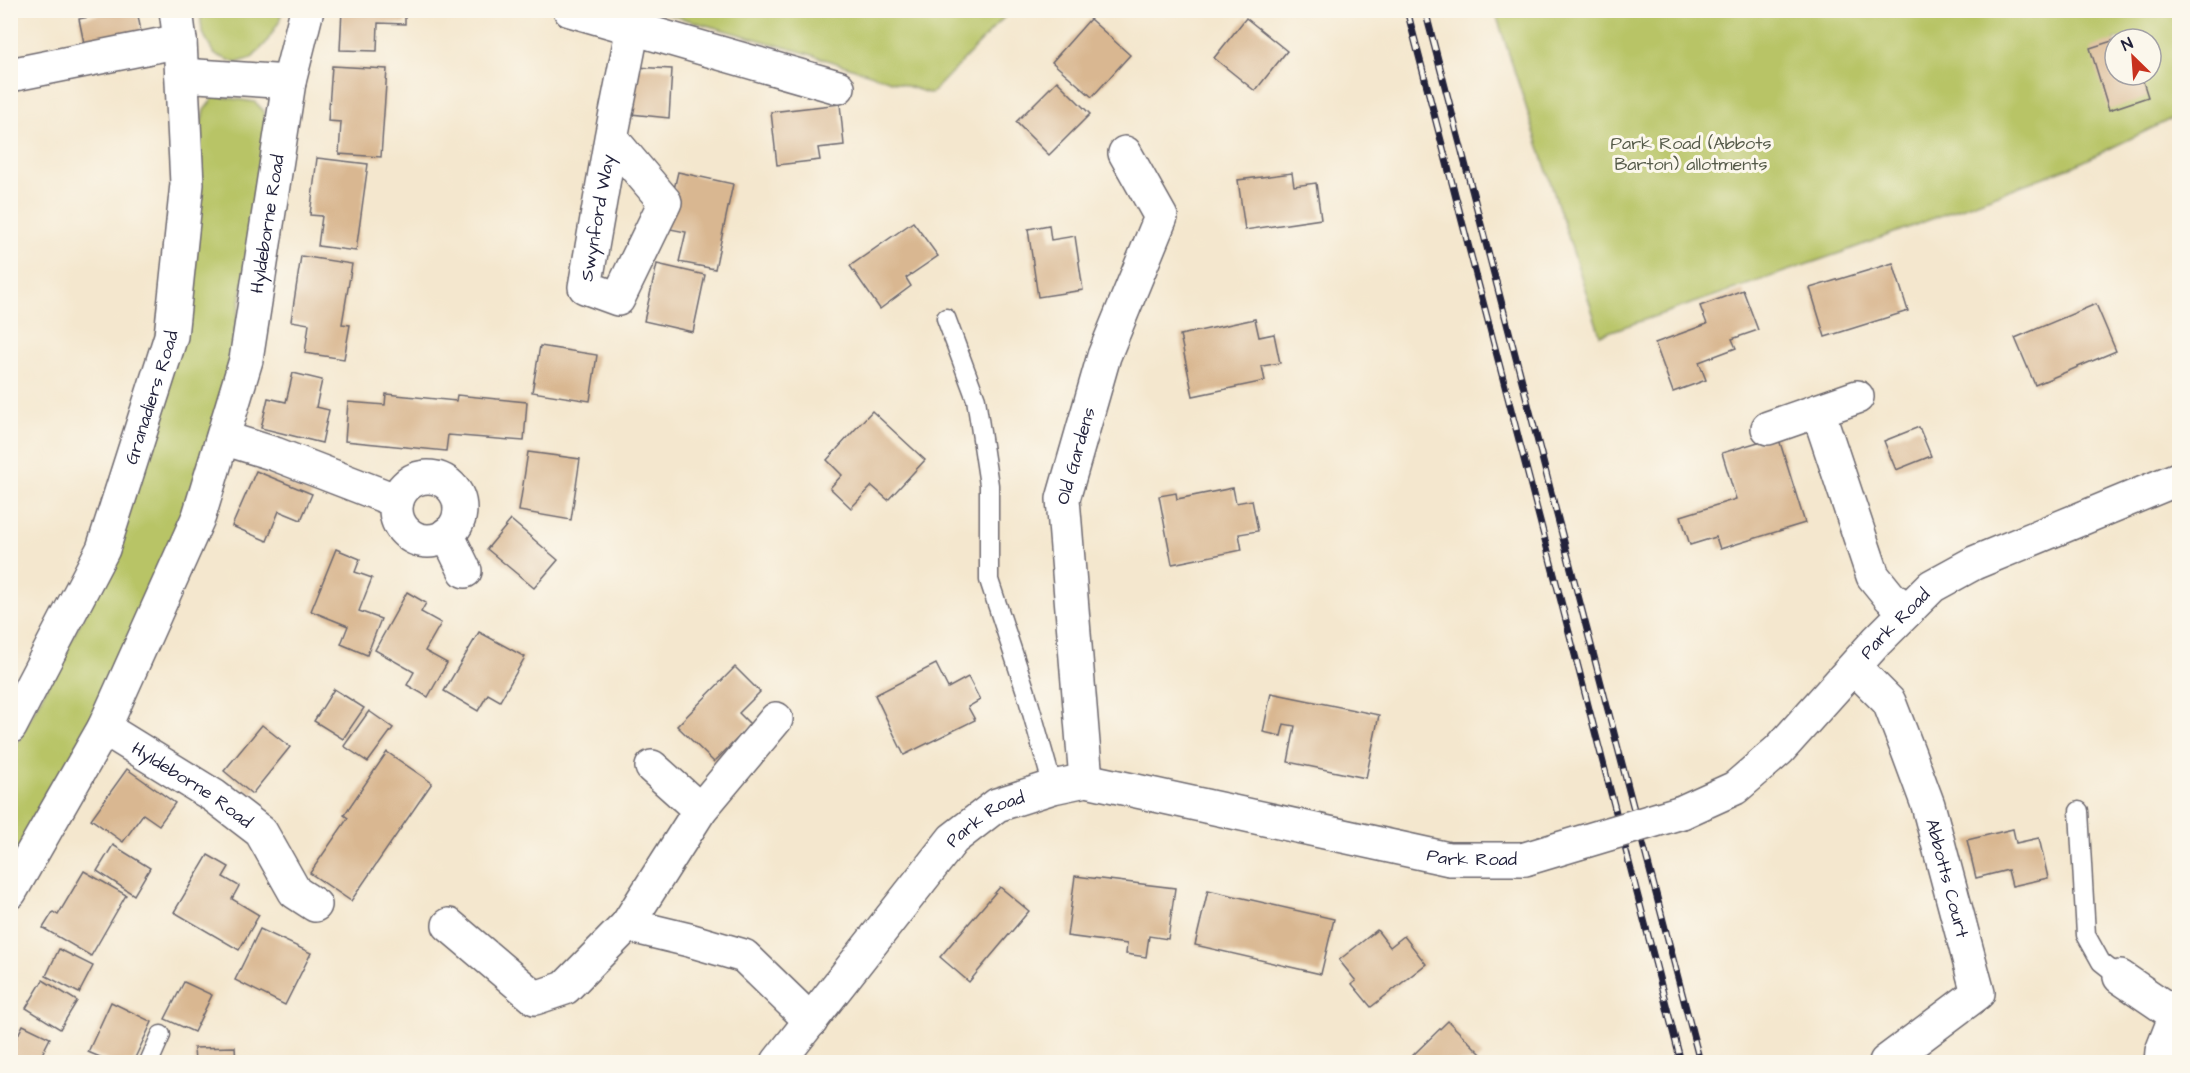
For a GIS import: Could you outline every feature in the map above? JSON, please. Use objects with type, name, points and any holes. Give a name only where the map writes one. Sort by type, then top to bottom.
[{"type":"street","name":"Hyldeborne Road","points":[[10,892],[104,728],[199,516],[246,360],[289,82],[307,10]]},
{"type":"street","points":[[570,10],[838,87]]},
{"type":"street","name":"Granadiers Road","points":[[10,75],[178,26],[187,184],[171,336],[103,549],[10,727]]},
{"type":"street","name":"Swynford Way","points":[[611,138],[633,27]]},
{"type":"street","points":[[182,75],[289,82]]},
{"type":"street","name":"Old Gardens","points":[[1086,780],[1063,499],[1104,357],[1161,217],[1125,153]]},
{"type":"street","points":[[1768,428],[1857,397]]},
{"type":"street","points":[[1818,411],[1874,576],[1890,597],[1907,611]]},
{"type":"street","points":[[223,438],[275,454],[397,501]]},
{"type":"street","points":[[426,477],[445,482],[453,488],[460,506],[460,516],[455,526],[447,534],[437,539],[416,538],[406,532],[400,523],[397,501],[401,492],[416,479],[426,477]]},
{"type":"street","name":"Park Road","points":[[778,1062],[953,839],[997,805],[1053,787],[1086,780],[1449,859],[1525,859],[1682,812],[1735,788],[1779,750],[1932,586],[1974,563],[2180,478]]},
{"type":"street","points":[[447,534],[465,571]]},
{"type":"street","name":"Abbotts Court","points":[[1855,668],[1889,702],[1908,751],[1928,805],[1978,993],[1886,1062]]},
{"type":"street","points":[[448,925],[536,998],[565,988],[627,925],[700,810],[776,719]]},
{"type":"street","name":"Hyldeborne Road","points":[[104,728],[214,796],[261,832],[295,892],[315,905]]},
{"type":"street","points":[[652,767],[700,810]]},
{"type":"street","points":[[627,925],[744,956],[811,1021]]},
{"type":"street","points":[[2120,977],[2177,1013],[2162,1051],[2161,1062]]},
{"type":"lane","points":[[946,318],[976,399],[989,485],[989,580],[1026,692],[1053,787]]},
{"type":"lane","points":[[2079,811],[2086,934],[2101,962],[2120,977]]},
{"type":"lane","points":[[149,1062],[161,1035]]},
{"type":"green space","points":[[200,11],[282,11],[279,22],[266,43],[252,58],[236,63],[214,54],[202,31]]},
{"type":"green space","points":[[656,11],[1010,11],[931,94],[809,54]]},
{"type":"green space","name":"Park Road (Abbots Barton) allotments","points":[[1495,11],[2179,11],[2179,115],[2076,165],[1843,252],[1600,335]]},
{"type":"green space","points":[[215,96],[255,102],[264,111],[268,140],[224,395],[180,530],[69,768],[11,861],[11,755],[107,572],[204,110]]},
{"type":"building","points":[[120,10],[137,10],[142,37],[85,48],[79,19]]},
{"type":"building","points":[[342,10],[405,10],[405,24],[378,23],[377,51],[340,50]]},
{"type":"building","points":[[1246,18],[1287,51],[1255,91],[1214,58]]},
{"type":"building","points":[[1090,19],[1130,55],[1092,97],[1052,62]]},
{"type":"building","points":[[2103,44],[2103,87],[2145,87],[2148,97],[2109,110],[2090,48]]},
{"type":"building","points":[[332,66],[387,69],[381,157],[339,154],[341,122],[328,121]]},
{"type":"building","points":[[634,67],[672,69],[669,118],[631,114]]},
{"type":"building","points":[[1057,81],[1090,114],[1049,155],[1016,122]]},
{"type":"building","points":[[840,104],[844,145],[818,148],[820,160],[777,165],[771,112]]},
{"type":"building","points":[[317,158],[368,164],[356,251],[318,246],[322,216],[310,215]]},
{"type":"building","points":[[678,172],[733,184],[715,269],[679,262],[686,232],[665,228]]},
{"type":"building","points":[[1292,173],[1294,186],[1316,183],[1321,219],[1245,230],[1238,180]]},
{"type":"building","points":[[913,222],[938,256],[906,278],[911,286],[880,309],[850,266]]},
{"type":"building","points":[[1049,225],[1051,240],[1075,236],[1083,290],[1038,297],[1028,229]]},
{"type":"building","points":[[301,256],[352,264],[342,324],[350,325],[344,359],[305,353],[309,324],[291,321]]},
{"type":"building","points":[[1893,263],[1908,311],[1825,337],[1810,288]]},
{"type":"building","points":[[657,264],[705,275],[693,332],[644,321]]},
{"type":"building","points":[[1743,290],[1758,330],[1732,339],[1736,348],[1699,362],[1706,380],[1673,392],[1655,343],[1707,324],[1700,306]]},
{"type":"building","points":[[2096,304],[2116,351],[2035,385],[2015,338]]},
{"type":"building","points":[[1255,319],[1259,337],[1274,334],[1280,363],[1262,366],[1265,381],[1193,396],[1180,335]]},
{"type":"building","points":[[540,346],[597,355],[590,401],[532,392]]},
{"type":"building","points":[[293,373],[322,380],[316,407],[329,410],[322,443],[261,428],[268,398],[286,402]]},
{"type":"building","points":[[386,394],[456,401],[457,395],[527,402],[524,441],[448,435],[446,451],[345,441],[348,402],[385,405]]},
{"type":"building","points":[[872,411],[925,460],[888,500],[872,486],[851,508],[830,488],[842,475],[827,460]]},
{"type":"building","points":[[1919,427],[1931,456],[1896,470],[1884,441]]},
{"type":"building","points":[[1778,436],[1805,523],[1720,549],[1716,537],[1690,545],[1681,516],[1736,499],[1722,453]]},
{"type":"building","points":[[528,452],[580,459],[571,520],[519,511]]},
{"type":"building","points":[[256,471],[312,494],[301,520],[279,511],[267,541],[232,526]]},
{"type":"building","points":[[1233,488],[1236,503],[1252,500],[1258,531],[1239,534],[1242,550],[1172,564],[1159,496],[1176,493],[1177,499]]},
{"type":"building","points":[[511,520],[558,560],[534,588],[487,549]]},
{"type":"building","points":[[336,549],[360,559],[355,572],[372,578],[359,611],[381,619],[367,655],[341,644],[348,626],[311,611]]},
{"type":"building","points":[[407,592],[426,603],[421,612],[441,623],[425,651],[447,663],[428,697],[407,685],[414,672],[375,650]]},
{"type":"building","points":[[479,632],[525,657],[500,701],[488,694],[478,711],[444,691]]},
{"type":"building","points":[[936,664],[948,688],[968,677],[980,700],[968,707],[975,720],[904,755],[875,695]]},
{"type":"building","points":[[735,667],[760,692],[739,713],[751,725],[714,762],[677,726]]},
{"type":"building","points":[[334,689],[364,708],[343,739],[314,721]]},
{"type":"building","points":[[1271,693],[1379,715],[1366,778],[1288,762],[1295,726],[1284,724],[1281,736],[1263,732]]},
{"type":"building","points":[[369,711],[393,728],[368,762],[344,746]]},
{"type":"building","points":[[262,725],[290,747],[252,794],[224,771]]},
{"type":"building","points":[[387,752],[432,783],[351,901],[310,873],[348,818],[344,815]]},
{"type":"building","points":[[127,769],[175,803],[159,825],[143,814],[123,842],[91,819]]},
{"type":"building","points":[[2013,829],[2016,843],[2039,838],[2048,878],[2012,886],[2008,870],[1976,878],[1967,840]]},
{"type":"building","points":[[113,845],[150,868],[134,895],[97,871]]},
{"type":"building","points":[[208,855],[229,867],[223,877],[239,886],[232,899],[259,915],[239,950],[174,912]]},
{"type":"building","points":[[84,871],[126,895],[91,956],[43,928],[53,912],[58,915]]},
{"type":"building","points":[[1075,876],[1175,888],[1168,939],[1149,936],[1146,957],[1126,954],[1127,944],[1067,936]]},
{"type":"building","points":[[1000,887],[1029,911],[969,982],[940,957]]},
{"type":"building","points":[[1208,890],[1334,919],[1321,974],[1195,945]]},
{"type":"building","points":[[260,929],[311,953],[285,1005],[235,980]]},
{"type":"building","points":[[1377,930],[1390,947],[1404,936],[1426,964],[1371,1007],[1352,984],[1356,981],[1339,960]]},
{"type":"building","points":[[59,949],[93,966],[79,993],[46,976]]},
{"type":"building","points":[[43,980],[77,1001],[60,1029],[26,1008]]},
{"type":"building","points":[[184,982],[212,995],[194,1032],[165,1019]]},
{"type":"building","points":[[111,1002],[152,1022],[133,1062],[112,1062],[88,1052]]},
{"type":"building","points":[[1448,1021],[1482,1055],[1475,1062],[1406,1062]]},
{"type":"building","points":[[23,1025],[50,1038],[38,1062],[10,1062],[10,1051]]},
{"type":"building","points":[[235,1047],[236,1062],[195,1062],[194,1048]]},
{"type":"railway","points":[[1407,10],[1681,1062]]},
{"type":"railway","points":[[1425,10],[1700,1062]]}]
